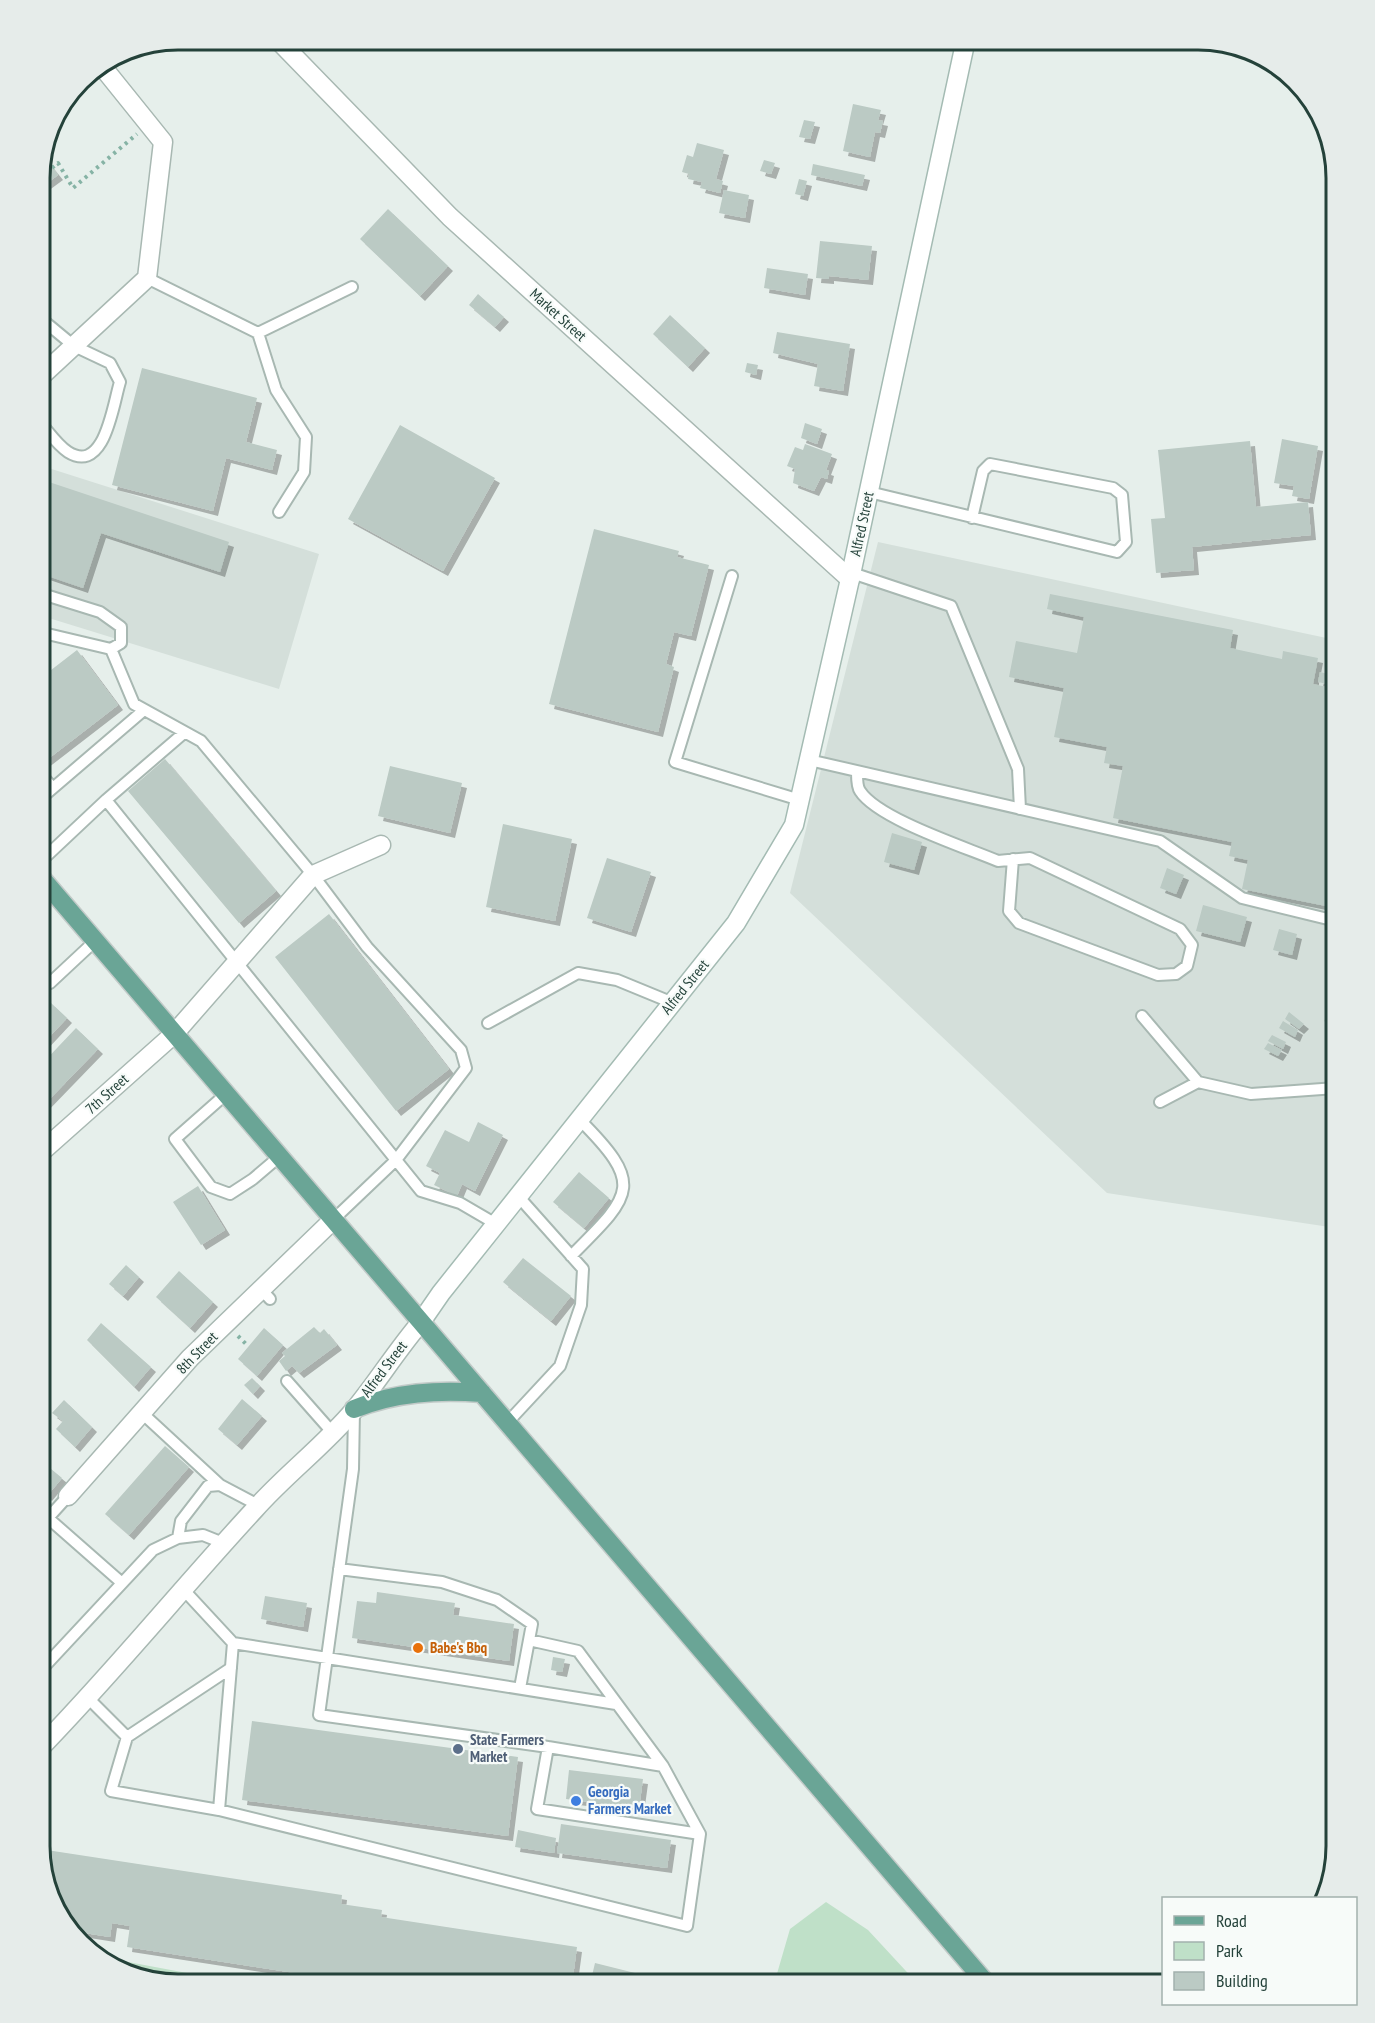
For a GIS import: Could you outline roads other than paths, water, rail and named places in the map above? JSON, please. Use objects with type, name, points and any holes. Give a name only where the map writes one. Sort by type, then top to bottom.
[{"type":"main road","points":[[50,888],[978,1974]]},
{"type":"main road","points":[[354,1410],[371,1402],[439,1390],[482,1393]]},
{"type":"street","name":"Alfred Street","points":[[50,1738],[88,1698],[182,1588],[258,1506],[354,1410],[398,1348],[421,1322],[518,1196],[736,923],[794,825],[851,576],[964,50]]},
{"type":"street","name":"Market Street","points":[[290,52],[450,218],[851,576]]},
{"type":"street","points":[[50,368],[147,278],[164,142],[106,71]]},
{"type":"street","points":[[313,875],[381,845]]},
{"type":"street","name":"7th Street","points":[[50,1144],[174,1034],[313,875]]},
{"type":"street","name":"8th Street","points":[[69,1496],[190,1358],[266,1294],[334,1219]]},
{"type":"lane","points":[[147,278],[258,333],[276,390],[306,437],[304,472],[279,512]]},
{"type":"lane","points":[[258,333],[352,287]]},
{"type":"lane","points":[[50,326],[74,346],[110,363],[117,372],[120,382],[101,446],[91,455],[78,457],[67,451],[50,433]]},
{"type":"lane","points":[[869,492],[972,518],[1117,552],[1126,542],[1122,495],[1113,488],[990,464],[983,471],[972,518]]},
{"type":"lane","points":[[732,576],[675,762],[800,800]]},
{"type":"lane","points":[[851,576],[951,606],[1017,769],[1020,808]]},
{"type":"lane","points":[[50,596],[100,612],[121,627],[121,643],[111,649],[50,635]]},
{"type":"lane","points":[[111,649],[134,704],[201,741],[313,875],[368,947],[461,1050],[466,1068],[396,1160],[334,1219]]},
{"type":"lane","points":[[50,791],[144,710]]},
{"type":"lane","points":[[50,853],[106,800],[185,732]]},
{"type":"lane","points":[[809,760],[857,773],[881,775],[1160,841],[1242,898],[1325,918]]},
{"type":"lane","points":[[857,773],[859,790],[873,805],[907,823],[998,861],[1013,859],[1029,858],[1180,929],[1192,945],[1187,966],[1176,974],[1158,975],[1019,923],[1009,911],[1013,859]]},
{"type":"lane","points":[[50,785],[53,788]]},
{"type":"lane","points":[[106,800],[421,1191],[460,1203],[496,1224]]},
{"type":"lane","points":[[50,984],[95,941]]},
{"type":"lane","points":[[488,1023],[578,973],[617,980],[674,1003]]},
{"type":"lane","points":[[1142,1016],[1198,1082],[1251,1094],[1325,1089]]},
{"type":"lane","points":[[1160,1102],[1198,1082]]},
{"type":"lane","points":[[226,1094],[175,1139],[211,1187],[230,1194],[253,1179],[280,1156]]},
{"type":"lane","points":[[571,1256],[605,1222],[624,1194],[623,1172],[605,1145],[579,1119]]},
{"type":"lane","points":[[507,1423],[560,1366],[581,1305],[583,1269],[518,1196]]},
{"type":"lane","points":[[287,1381],[332,1432]]},
{"type":"lane","points":[[354,1410],[353,1468],[319,1715],[548,1747],[663,1766]]},
{"type":"lane","points":[[142,1413],[220,1485],[258,1506]]},
{"type":"lane","points":[[178,1538],[181,1521],[196,1499],[208,1486],[220,1485]]},
{"type":"lane","points":[[50,1516],[69,1496]]},
{"type":"lane","points":[[50,1520],[122,1583]]},
{"type":"lane","points":[[50,1660],[153,1550],[178,1538],[203,1535],[223,1544]]},
{"type":"lane","points":[[339,1569],[442,1582],[497,1600],[532,1624],[520,1688]]},
{"type":"lane","points":[[182,1588],[233,1642],[616,1704]]},
{"type":"lane","points":[[231,1668],[127,1737],[111,1791],[219,1810],[687,1926],[700,1834],[663,1766],[578,1651],[529,1640]]},
{"type":"lane","points":[[219,1810],[233,1642]]},
{"type":"lane","points":[[88,1698],[127,1737]]},
{"type":"lane","points":[[548,1747],[537,1809],[700,1834]]},
{"type":"place","name":"Babe's Bbq","points":[[418,1648]]},
{"type":"place","name":"State Farmers Market","points":[[458,1749]]},
{"type":"place","name":"Georgia Farmers Market","points":[[576,1801]]}]
